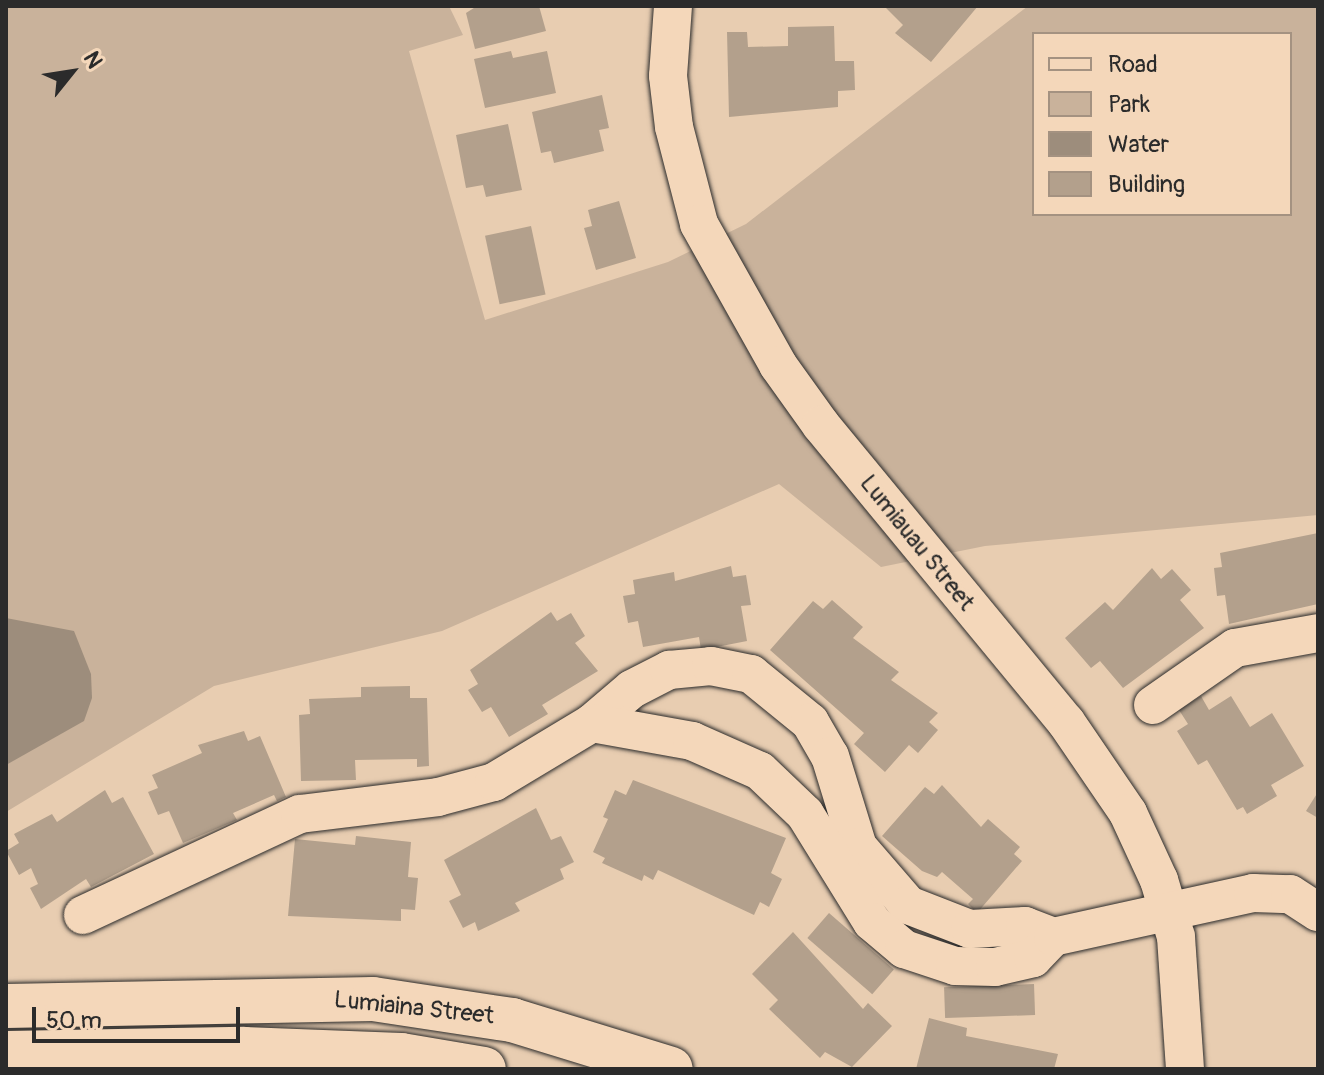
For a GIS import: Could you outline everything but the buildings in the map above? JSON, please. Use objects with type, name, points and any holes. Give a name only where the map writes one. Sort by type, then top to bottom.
[{"type":"main road","name":"Lumiaina Street","points":[[6,1006],[373,999],[512,1020],[671,1069]]},
{"type":"main road","name":"Lumiaina Street","points":[[6,1053],[244,1049],[401,1055],[484,1069]]},
{"type":"street","name":"Lumiauau Street","points":[[673,6],[668,76],[680,163],[722,271],[821,425],[1109,781],[1168,907],[1185,999],[1185,1069]]},
{"type":"street","points":[[1153,705],[1235,648],[1318,633]]},
{"type":"street","points":[[83,915],[300,814],[438,797],[494,782],[592,723],[632,689],[669,670],[711,666],[751,674],[810,722],[830,756],[834,832],[857,904],[904,949],[955,966],[995,967],[1033,958],[1053,937],[1168,907],[1253,893],[1290,894],[1318,912]]},
{"type":"street","points":[[592,723],[736,756],[834,832]]},
{"type":"green space","points":[[6,6],[449,6],[463,35],[409,51],[485,320],[668,262],[746,224],[1028,6],[1318,6],[1318,515],[985,546],[881,567],[779,484],[442,631],[214,686],[6,812]]},
{"type":"water","points":[[6,618],[74,631],[91,674],[92,698],[84,721],[6,765]]}]
